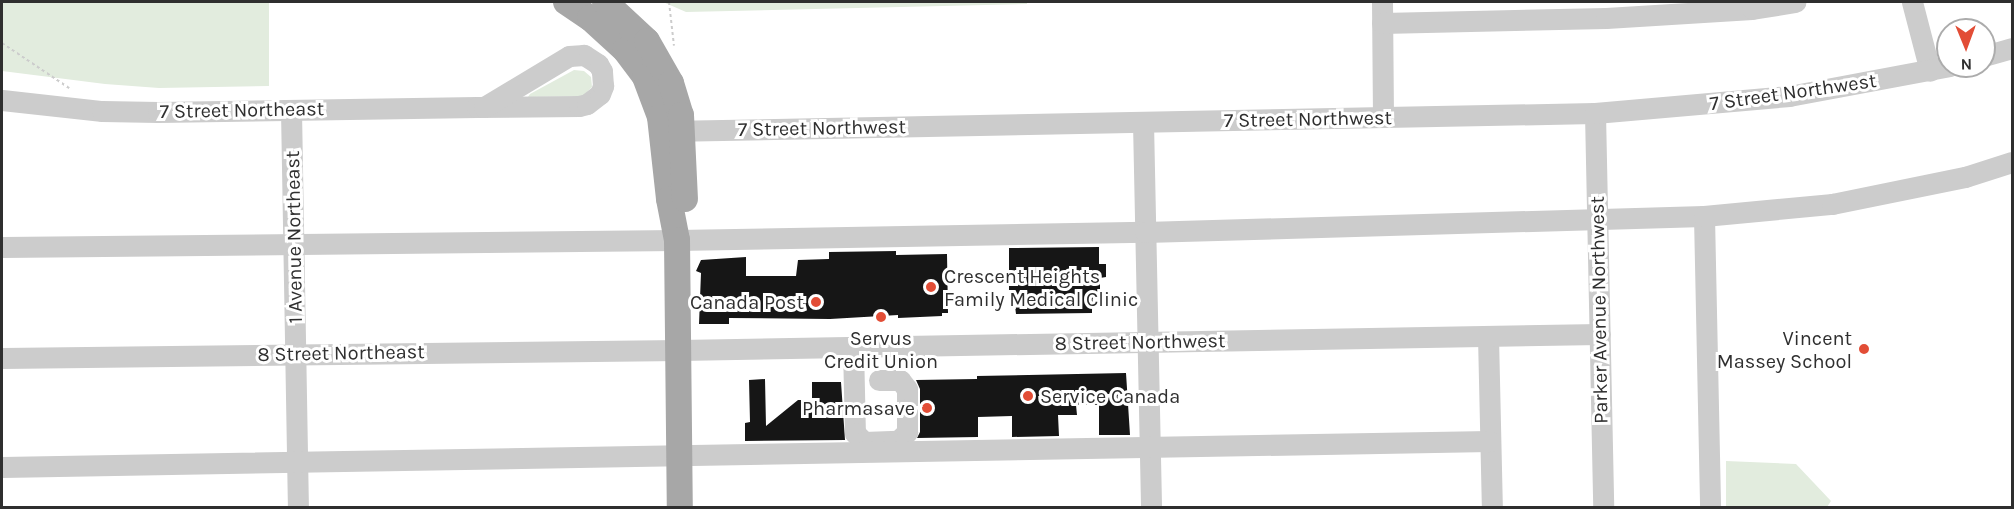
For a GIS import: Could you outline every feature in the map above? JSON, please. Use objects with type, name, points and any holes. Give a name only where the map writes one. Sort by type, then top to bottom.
[{"type":"main road","points":[[566,2],[590,18],[626,50],[645,77],[677,100],[673,131],[685,195],[677,240],[680,507]]},
{"type":"main road","points":[[605,2],[647,41],[661,87]]},
{"type":"street","points":[[1382,2],[1383,117]]},
{"type":"street","points":[[1382,23],[1606,18],[1752,9],[1795,2]]},
{"type":"street","points":[[1912,2],[1936,59]]},
{"type":"street","points":[[1996,53],[2013,48]]},
{"type":"street","name":"7 Street Northeast","points":[[2,100],[102,111],[291,110],[484,107],[587,104],[594,100],[603,86],[602,71],[598,64],[584,55],[569,56],[484,107]]},
{"type":"street","name":"7 Street Northwest","points":[[673,131],[1595,113],[1790,96],[1936,70]]},
{"type":"street","name":"1 Avenue Northeast","points":[[291,110],[298,507]]},
{"type":"street","name":"Parker Avenue Northwest","points":[[1595,113],[1603,507]]},
{"type":"street","points":[[1143,122],[1151,507]]},
{"type":"street","points":[[2,247],[677,240],[1145,232],[1704,216],[1832,204],[1965,177],[2013,162]]},
{"type":"street","points":[[1704,216],[1710,507]]},
{"type":"street","name":"8 Street Northwest","points":[[680,350],[1600,334]]},
{"type":"street","points":[[1488,336],[1492,507]]},
{"type":"street","points":[[853,347],[855,433],[864,442],[898,441],[908,432],[907,388],[900,380],[879,380]]},
{"type":"street","name":"8 Street Northeast","points":[[2,358],[680,350]]},
{"type":"street","points":[[2,467],[1490,441]]},
{"type":"path","points":[[669,2],[669,10]]},
{"type":"path","points":[[2,43],[74,92]]},
{"type":"green space","points":[[2,2],[269,2],[269,86],[159,88],[105,84],[2,71]]},
{"type":"green space","points":[[663,2],[1027,2],[1027,4],[686,12]]},
{"type":"green space","points":[[574,70],[584,71],[591,77],[592,87],[583,96],[528,97],[530,94]]},
{"type":"green space","points":[[1726,461],[1796,464],[1831,501],[1827,507],[1726,507]]},
{"type":"building","points":[[1099,247],[1099,264],[1106,264],[1106,277],[1100,278],[1100,304],[1092,305],[1092,313],[1016,314],[1015,306],[1009,307],[1009,248]]},
{"type":"building","points":[[896,251],[896,255],[947,254],[948,313],[942,313],[942,316],[898,318],[898,315],[830,319],[729,318],[729,324],[699,324],[701,273],[696,271],[701,260],[746,257],[746,276],[796,276],[798,260],[829,259],[829,252]]},
{"type":"building","points":[[1126,373],[1130,435],[1099,435],[1099,405],[1076,405],[1077,415],[1058,415],[1059,436],[1012,437],[1012,416],[978,417],[978,437],[917,438],[920,432],[920,389],[916,380],[977,379],[977,376]]},
{"type":"building","points":[[765,379],[766,426],[798,400],[812,400],[812,382],[841,382],[845,440],[745,441],[745,423],[750,422],[749,380]]},
{"type":"place","name":"Crescent Heights Family Medical Clinic","points":[[931,287]]},
{"type":"place","name":"Canada Post","points":[[816,302]]},
{"type":"place","name":"Servus Credit Union","points":[[881,317]]},
{"type":"place","name":"Vincent Massey School","points":[[1864,349]]},
{"type":"place","name":"Service Canada","points":[[1028,396]]},
{"type":"place","name":"Pharmasave","points":[[927,408]]}]
